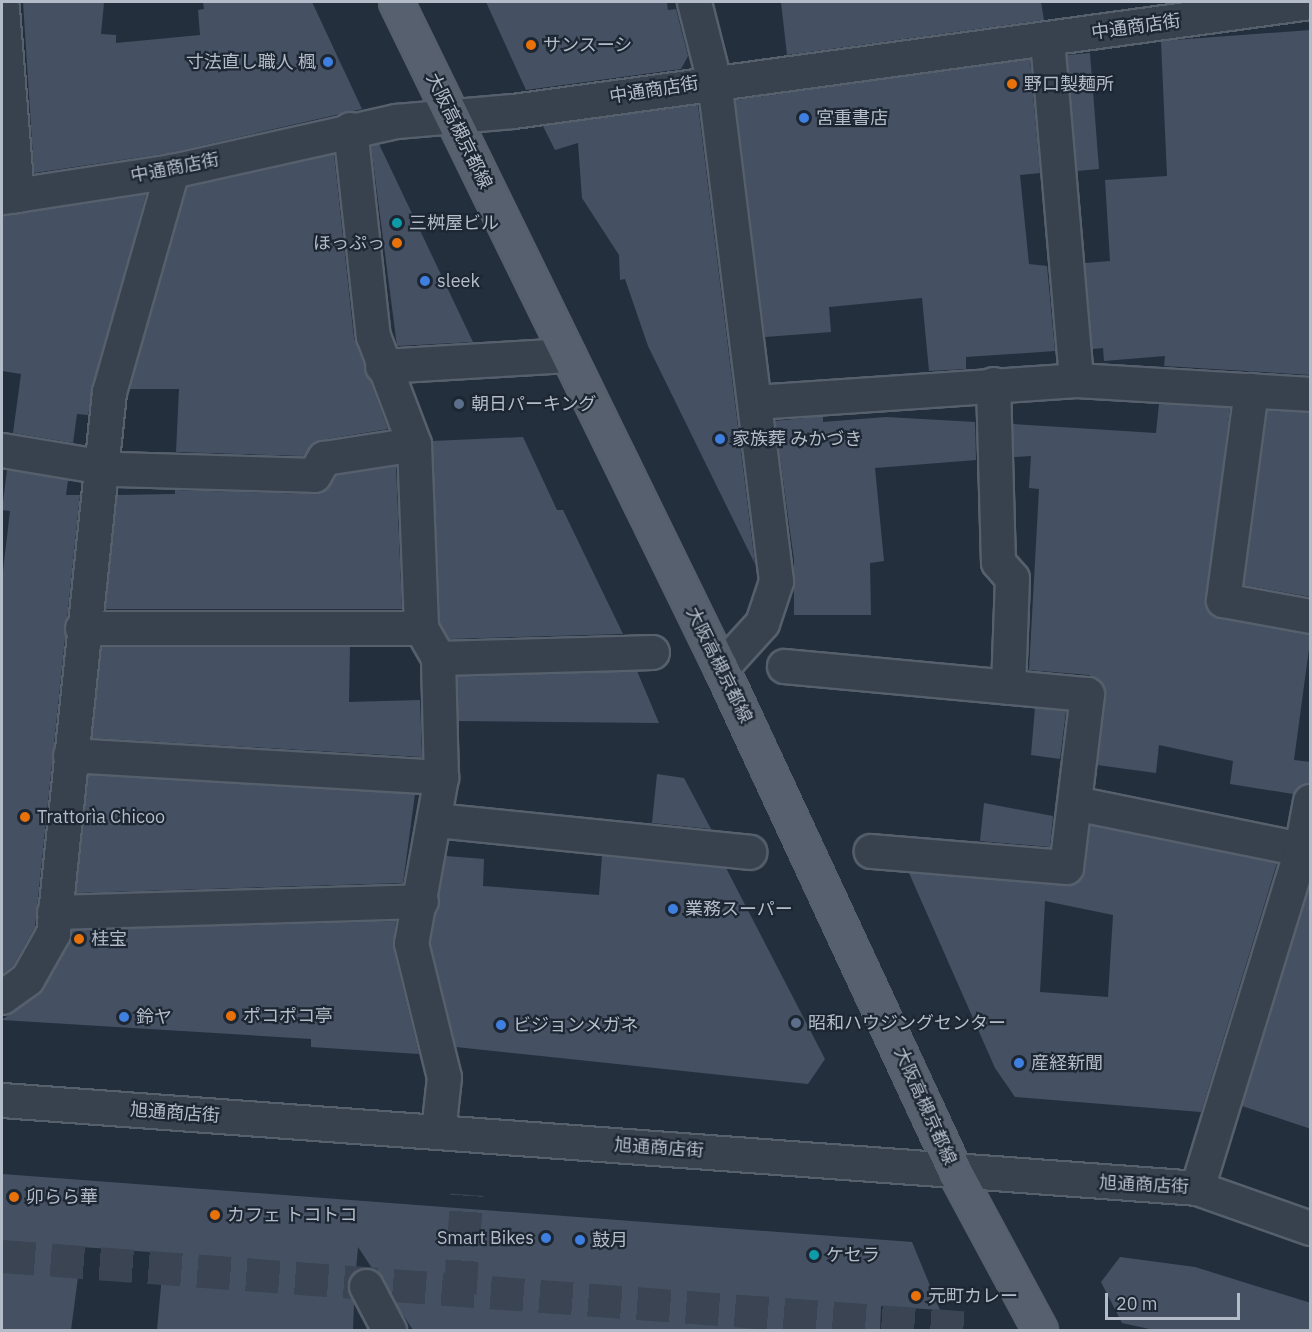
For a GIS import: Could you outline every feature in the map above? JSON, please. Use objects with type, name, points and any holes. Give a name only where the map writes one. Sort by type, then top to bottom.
[{"type":"main road","name":"大阪高槻京都線","points":[[396,2],[721,668],[955,1172],[1040,1330]]},
{"type":"street","points":[[694,2],[714,81],[776,581],[762,623],[721,668]]},
{"type":"street","name":"中通商店街","points":[[9,196],[172,171],[350,129],[1047,40],[1311,2]]},
{"type":"street","points":[[2,9],[9,196]]},
{"type":"street","points":[[1047,40],[1076,380]]},
{"type":"street","points":[[350,129],[373,336],[382,366],[414,444],[421,628],[438,658],[441,777],[436,820],[411,944],[444,1077],[438,1131]]},
{"type":"street","points":[[2,997],[27,979],[53,933],[99,462],[109,392],[172,171]]},
{"type":"street","points":[[382,366],[568,355]]},
{"type":"street","points":[[755,402],[1076,380],[1311,394]]},
{"type":"street","points":[[993,384],[998,562],[1012,578],[1008,687]]},
{"type":"street","points":[[1251,390],[1223,600],[1311,616]]},
{"type":"street","points":[[2,450],[99,462],[116,469],[314,475],[324,458],[414,444]]},
{"type":"street","points":[[82,628],[421,628]]},
{"type":"street","points":[[438,658],[652,651]]},
{"type":"street","points":[[784,666],[1087,694],[1066,867],[871,851]]},
{"type":"street","points":[[70,755],[441,777]]},
{"type":"street","points":[[1197,1188],[1302,849],[1311,801]]},
{"type":"street","points":[[1075,803],[1302,849]]},
{"type":"street","points":[[436,820],[749,852]]},
{"type":"street","points":[[54,912],[421,901]]},
{"type":"street","name":"旭通商店街","points":[[2,1100],[438,1131],[955,1172],[1197,1188],[1311,1228]]},
{"type":"street","points":[[366,1286],[389,1330]]},
{"type":"building","points":[[23,2],[104,3],[101,34],[116,35],[116,43],[200,35],[198,10],[204,9],[203,2],[312,2],[362,109],[169,153],[34,173]]},
{"type":"building","points":[[486,2],[667,2],[668,10],[676,9],[688,56],[681,69],[526,90]]},
{"type":"building","points":[[781,2],[1041,2],[1044,20],[787,55]]},
{"type":"building","points":[[1311,30],[1311,375],[1164,366],[1165,356],[1104,361],[1103,348],[1092,349],[1085,263],[1110,261],[1105,180],[1167,176],[1161,41]]},
{"type":"building","points":[[1090,53],[1099,169],[1077,171],[1067,55]]},
{"type":"building","points":[[1030,59],[1040,173],[1020,175],[1029,264],[1047,266],[1055,351],[966,357],[966,369],[929,371],[922,298],[829,307],[831,332],[765,337],[735,100]]},
{"type":"building","points":[[698,105],[755,564],[648,346],[625,279],[620,280],[619,255],[582,198],[578,143],[555,150],[543,126]]},
{"type":"building","name":"三桝屋ビル","points":[[379,144],[473,342],[397,346],[371,146]]},
{"type":"building","points":[[334,154],[354,338],[388,429],[321,440],[303,456],[176,452],[179,389],[129,389],[187,187]]},
{"type":"building","points":[[146,194],[88,415],[77,414],[73,443],[13,433],[21,374],[2,371],[2,215]]},
{"type":"building","points":[[1159,404],[1230,408],[1206,607],[1220,618],[1311,634],[1294,760],[1311,762],[1311,783],[1293,794],[1230,784],[1233,761],[1159,745],[1156,773],[1097,765],[1104,686],[1089,675],[1029,670],[1039,489],[1029,488],[1031,456],[1014,457],[1013,424],[1156,433]]},
{"type":"building","points":[[1267,410],[1311,412],[1311,597],[1244,585]]},
{"type":"building","points":[[823,416],[823,422],[886,417],[975,422],[976,460],[875,468],[884,561],[870,563],[871,615],[794,615],[794,560],[775,421]]},
{"type":"building","points":[[523,437],[557,510],[563,510],[623,634],[449,639],[440,623],[432,441]]},
{"type":"building","points":[[396,466],[402,609],[105,609],[117,495],[175,494],[175,490],[314,494],[324,491],[336,475]]},
{"type":"building","points":[[7,470],[68,480],[66,495],[80,495],[35,927],[13,966],[2,974],[2,579],[10,511],[2,510]]},
{"type":"building","points":[[101,647],[350,647],[349,702],[420,700],[422,757],[92,738]]},
{"type":"building","points":[[637,671],[659,723],[458,721],[457,676]]},
{"type":"building","points":[[1035,708],[1066,711],[1060,759],[1031,755]]},
{"type":"building","points":[[657,774],[684,778],[711,829],[652,823]]},
{"type":"building","points":[[88,775],[415,794],[403,883],[76,893]]},
{"type":"building","points":[[984,803],[1053,816],[1050,847],[980,841]]},
{"type":"building","points":[[1090,825],[1277,863],[1201,1112],[1015,1097],[995,1068],[909,873],[1073,884],[1084,870]],"holes":[[[1045,901],[1113,915],[1108,997],[1040,992]]]},
{"type":"building","points":[[446,856],[484,859],[483,886],[599,895],[602,856],[726,868],[825,1059],[808,1084],[456,1047],[430,942]]},
{"type":"building","points":[[1311,882],[1311,1129],[1242,1106]]},
{"type":"building","points":[[396,921],[393,947],[419,1054],[311,1047],[311,1039],[2,1020],[43,989],[72,930]]},
{"type":"building","points":[[2,1174],[912,1242],[940,1310],[881,1306],[880,1330],[413,1330],[358,1247],[356,1270],[347,1285],[354,1304],[353,1330],[157,1330],[164,1253],[82,1247],[71,1330],[2,1330]]},
{"type":"building","points":[[1120,1257],[1195,1267],[1311,1303],[1311,1330],[1154,1330],[1122,1323],[1101,1282]]},
{"type":"tunnel","points":[[460,1293],[467,1194]]},
{"type":"tunnel","points":[[2,1256],[974,1328]]},
{"type":"place","name":"サンスーシ","points":[[531,45]]},
{"type":"place","name":"寸法直し職人 楓","points":[[328,62]]},
{"type":"place","name":"野口製麺所","points":[[1012,84]]},
{"type":"place","name":"宮重書店","points":[[804,118]]},
{"type":"place","name":"三桝屋ビル","points":[[397,223]]},
{"type":"place","name":"ほっぷっ","points":[[397,243]]},
{"type":"place","name":"sleek","points":[[425,281]]},
{"type":"place","name":"朝日パーキング","points":[[459,404]]},
{"type":"place","name":"家族葬 みかづき","points":[[720,439]]},
{"type":"place","name":"Trattorìa Chicoo","points":[[25,817]]},
{"type":"place","name":"業務スーパー","points":[[673,909]]},
{"type":"place","name":"桂宝","points":[[79,939]]},
{"type":"place","name":"ポコポコ亭","points":[[231,1016]]},
{"type":"place","name":"鈴ヤ","points":[[124,1017]]},
{"type":"place","name":"昭和ハウジングセンター","points":[[796,1023]]},
{"type":"place","name":"ビジョンメガネ","points":[[501,1025]]},
{"type":"place","name":"産経新聞","points":[[1019,1063]]},
{"type":"place","name":"卯らら華","points":[[14,1197]]},
{"type":"place","name":"カフェ トコトコ","points":[[215,1215]]},
{"type":"place","name":"Smart Bikes","points":[[546,1238]]},
{"type":"place","name":"鼓月","points":[[580,1240]]},
{"type":"place","name":"ケセラ","points":[[814,1255]]},
{"type":"place","name":"元町カレー","points":[[916,1296]]}]
